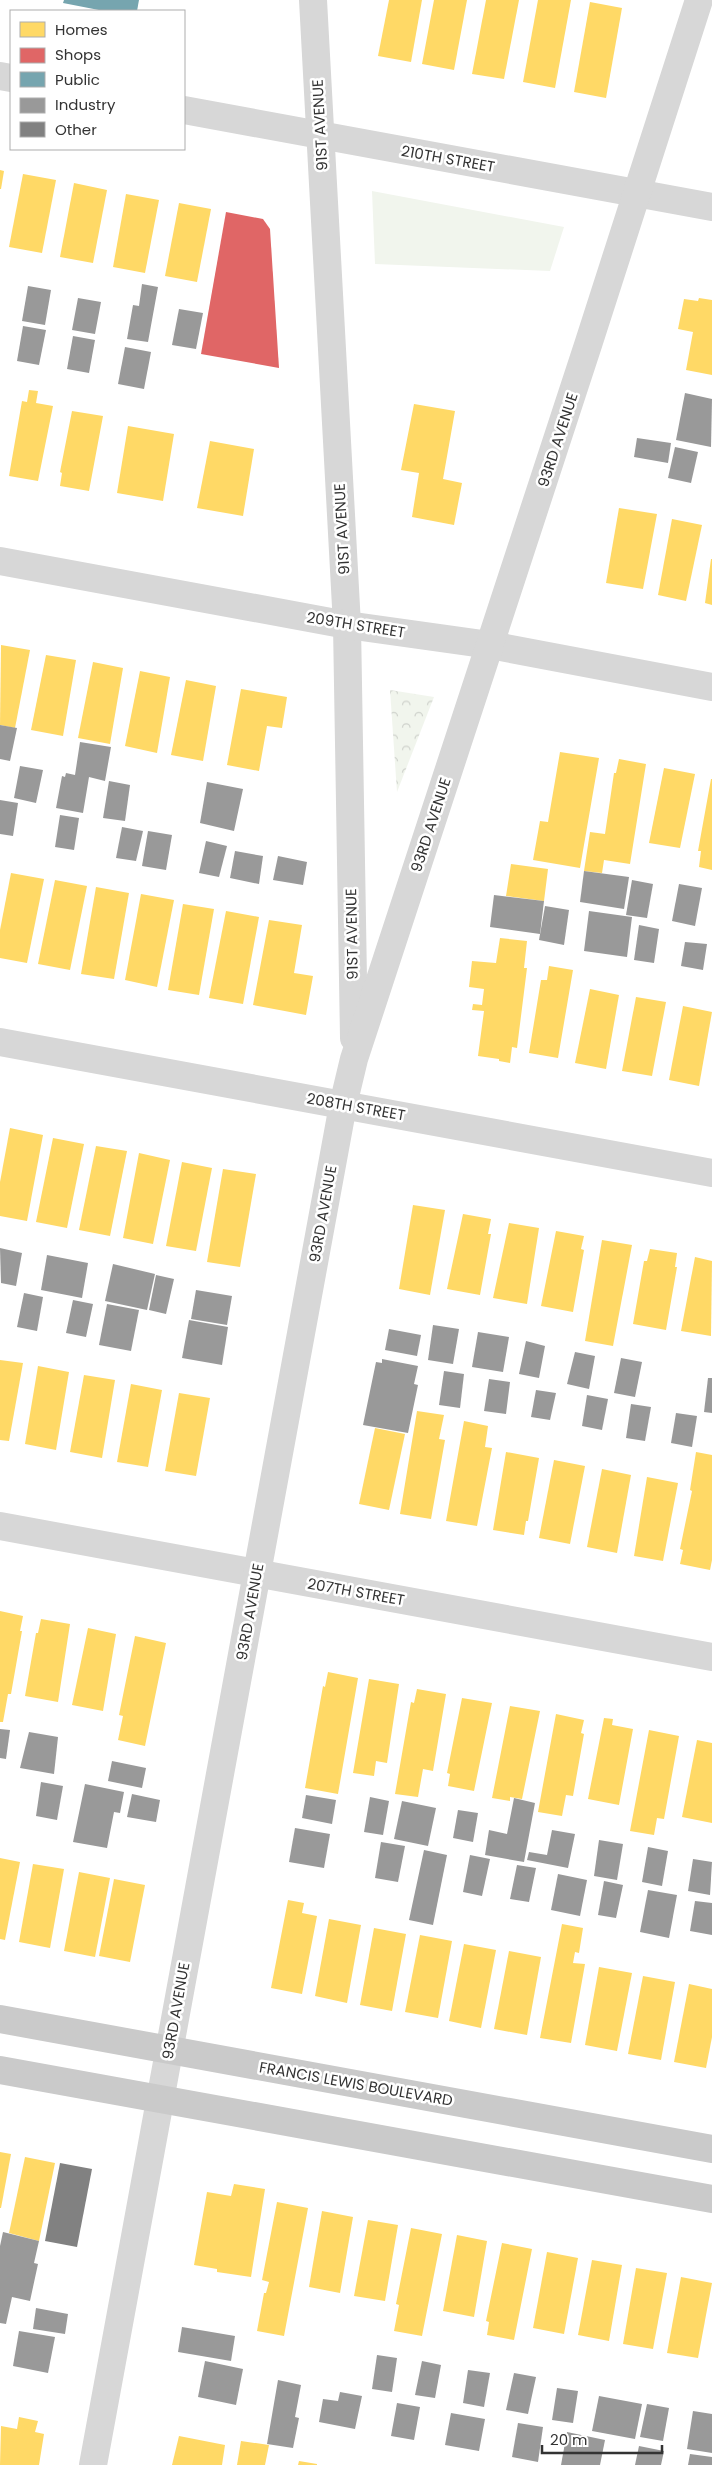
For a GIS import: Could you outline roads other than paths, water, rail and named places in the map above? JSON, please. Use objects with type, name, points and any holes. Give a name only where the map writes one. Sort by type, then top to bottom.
[{"type":"main road","name":"FRANCIS LEWIS BOULEVARD","points":[[0,2019],[712,2149]]},
{"type":"main road","points":[[0,2070],[712,2199]]},
{"type":"street","name":"91ST AVENUE","points":[[313,0],[347,625],[354,1059]]},
{"type":"street","name":"93RD AVENUE","points":[[93,2465],[343,1105],[354,1059],[638,193],[699,0]]},
{"type":"street","name":"210TH STREET","points":[[185,110],[712,207]]},
{"type":"street","name":"209TH STREET","points":[[0,561],[347,625],[490,645],[712,687]]},
{"type":"street","name":"208TH STREET","points":[[0,1042],[712,1173]]},
{"type":"street","name":"207TH STREET","points":[[0,1526],[712,1657]]}]
